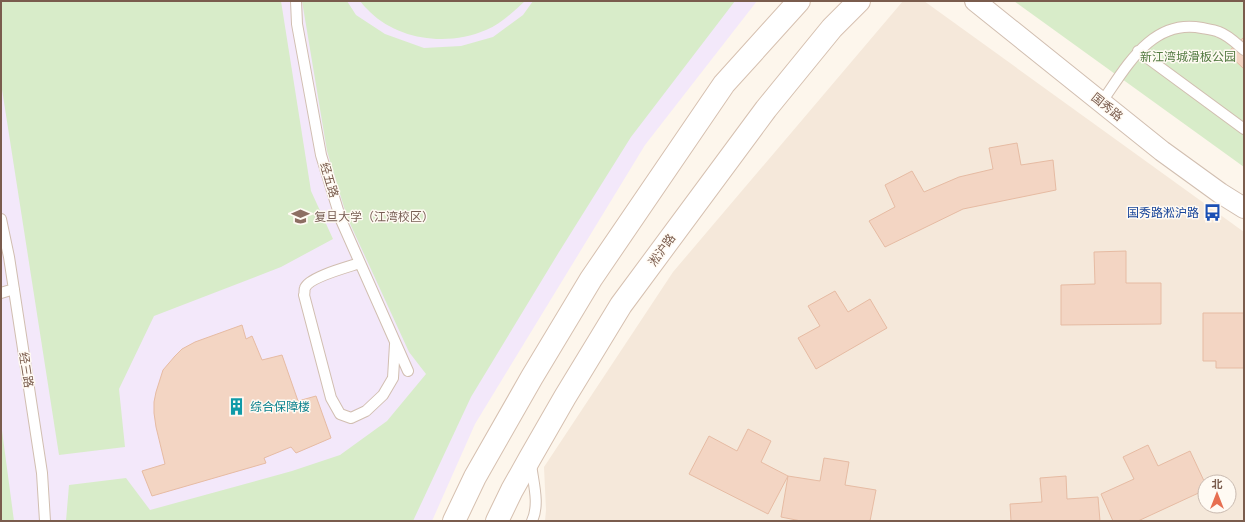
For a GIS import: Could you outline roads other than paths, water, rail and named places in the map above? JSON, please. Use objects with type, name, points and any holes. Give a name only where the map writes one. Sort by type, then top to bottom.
[{"type":"main road","points":[[454,521],[475,477],[532,376],[591,279],[724,84],[799,1]]},
{"type":"main road","name":"淞沪路","points":[[497,521],[530,458],[621,305],[766,109],[832,28],[859,1]]},
{"type":"street","name":"国秀路","points":[[975,1],[1162,151],[1220,193],[1244,208]]},
{"type":"lane","name":"经五路","points":[[296,1],[297,24],[321,155],[341,220],[408,371]]},
{"type":"lane","points":[[1101,102],[1138,51],[1149,40],[1160,33],[1178,27],[1197,27],[1221,32],[1244,50]]},
{"type":"lane","points":[[1138,51],[1244,129]]},
{"type":"lane","name":"经三路","points":[[1,219],[10,257],[42,473],[45,521]]},
{"type":"lane","points":[[360,263],[323,275],[310,282],[305,288],[304,295],[331,398],[340,414],[351,418],[366,411],[382,395],[393,378],[395,342]]},
{"type":"lane","points":[[1,293],[14,289]]},
{"type":"lane","points":[[530,458],[536,504],[535,515],[532,521]]},
{"type":"place","name":"国秀路淞沪路","points":[[1212,213]]},
{"type":"place","name":"复旦大学（江湾校区）","points":[[301,217]]},
{"type":"place","name":"综合保障楼","points":[[237,407]]},
{"type":"park label","name":"新江湾城滑板公园","points":[[1188,57]]}]
